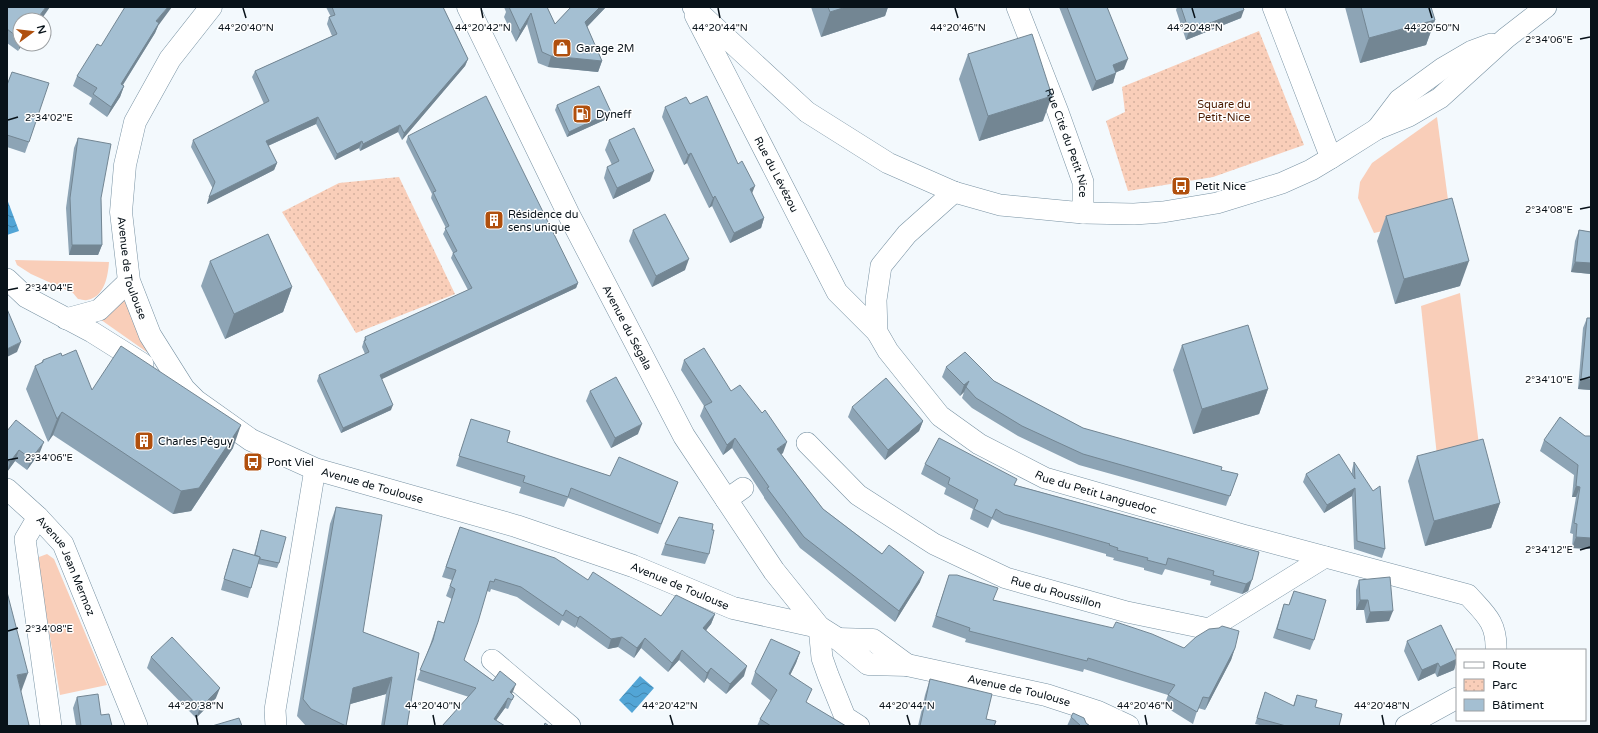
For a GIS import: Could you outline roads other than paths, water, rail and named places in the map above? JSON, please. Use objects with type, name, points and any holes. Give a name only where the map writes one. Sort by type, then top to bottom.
[{"type":"main road","name":"Avenue de Toulouse","points":[[212,7],[170,59],[135,122],[125,165],[121,212],[129,281],[150,335],[184,390],[196,401],[252,440],[315,469],[516,526],[633,566],[733,608],[820,627],[838,639],[868,664],[907,665],[1046,695],[1095,719],[1128,726]]},
{"type":"main road","name":"Avenue du Ségala","points":[[468,7],[568,213],[684,436],[735,494],[774,571],[820,627]]},
{"type":"street","points":[[692,7],[807,112],[888,163],[954,192],[1000,205],[1083,213],[1134,214],[1163,212],[1217,204],[1282,183],[1311,170],[1377,128],[1399,100],[1443,68],[1472,51],[1506,38],[1546,7]]},
{"type":"street","name":"Rue du Lévézou","points":[[692,7],[837,292],[877,332]]},
{"type":"street","name":"Rue Cité du Petit Nice","points":[[1017,7],[1058,112],[1083,182],[1083,213]]},
{"type":"street","points":[[1273,7],[1331,158]]},
{"type":"street","name":"Rue du Petit Languedoc","points":[[954,192],[907,234],[881,266],[876,300],[877,332],[888,352],[940,416],[979,444],[1045,478],[1325,557],[1468,595],[1491,622],[1497,637],[1496,649]]},
{"type":"street","points":[[7,279],[26,297],[92,332],[184,390]]},
{"type":"street","points":[[66,319],[99,310],[129,281]]},
{"type":"street","name":"Rue du Roussillon","points":[[807,443],[858,495],[934,544],[1006,578],[1134,614],[1209,629],[1325,557]]},
{"type":"street","points":[[287,726],[276,718],[315,469]]},
{"type":"street","points":[[7,489],[38,517]]},
{"type":"street","name":"Avenue Jean Mermoz","points":[[51,726],[25,539],[38,517],[63,544],[136,726]]},
{"type":"street","points":[[820,627],[822,658],[828,675],[845,717],[859,726]]},
{"type":"street","points":[[492,660],[570,726]]},
{"type":"street","points":[[1406,726],[1456,699]]},
{"type":"water","points":[[7,199],[19,231],[7,235]]},
{"type":"water","points":[[640,676],[654,688],[632,713],[619,700]]},
{"type":"place","name":"Garage 2M","points":[[562,48]]},
{"type":"place","name":"Dyneff","points":[[582,114]]},
{"type":"place","name":"Petit Nice","points":[[1181,186]]},
{"type":"place","name":"Résidence du sens unique","points":[[494,220]]},
{"type":"place","name":"Charles Péguy","points":[[144,441]]},
{"type":"place","name":"Pont Viel","points":[[253,462]]},
{"type":"park label","name":"Square du Petit-Nice","points":[[1224,110]]}]
